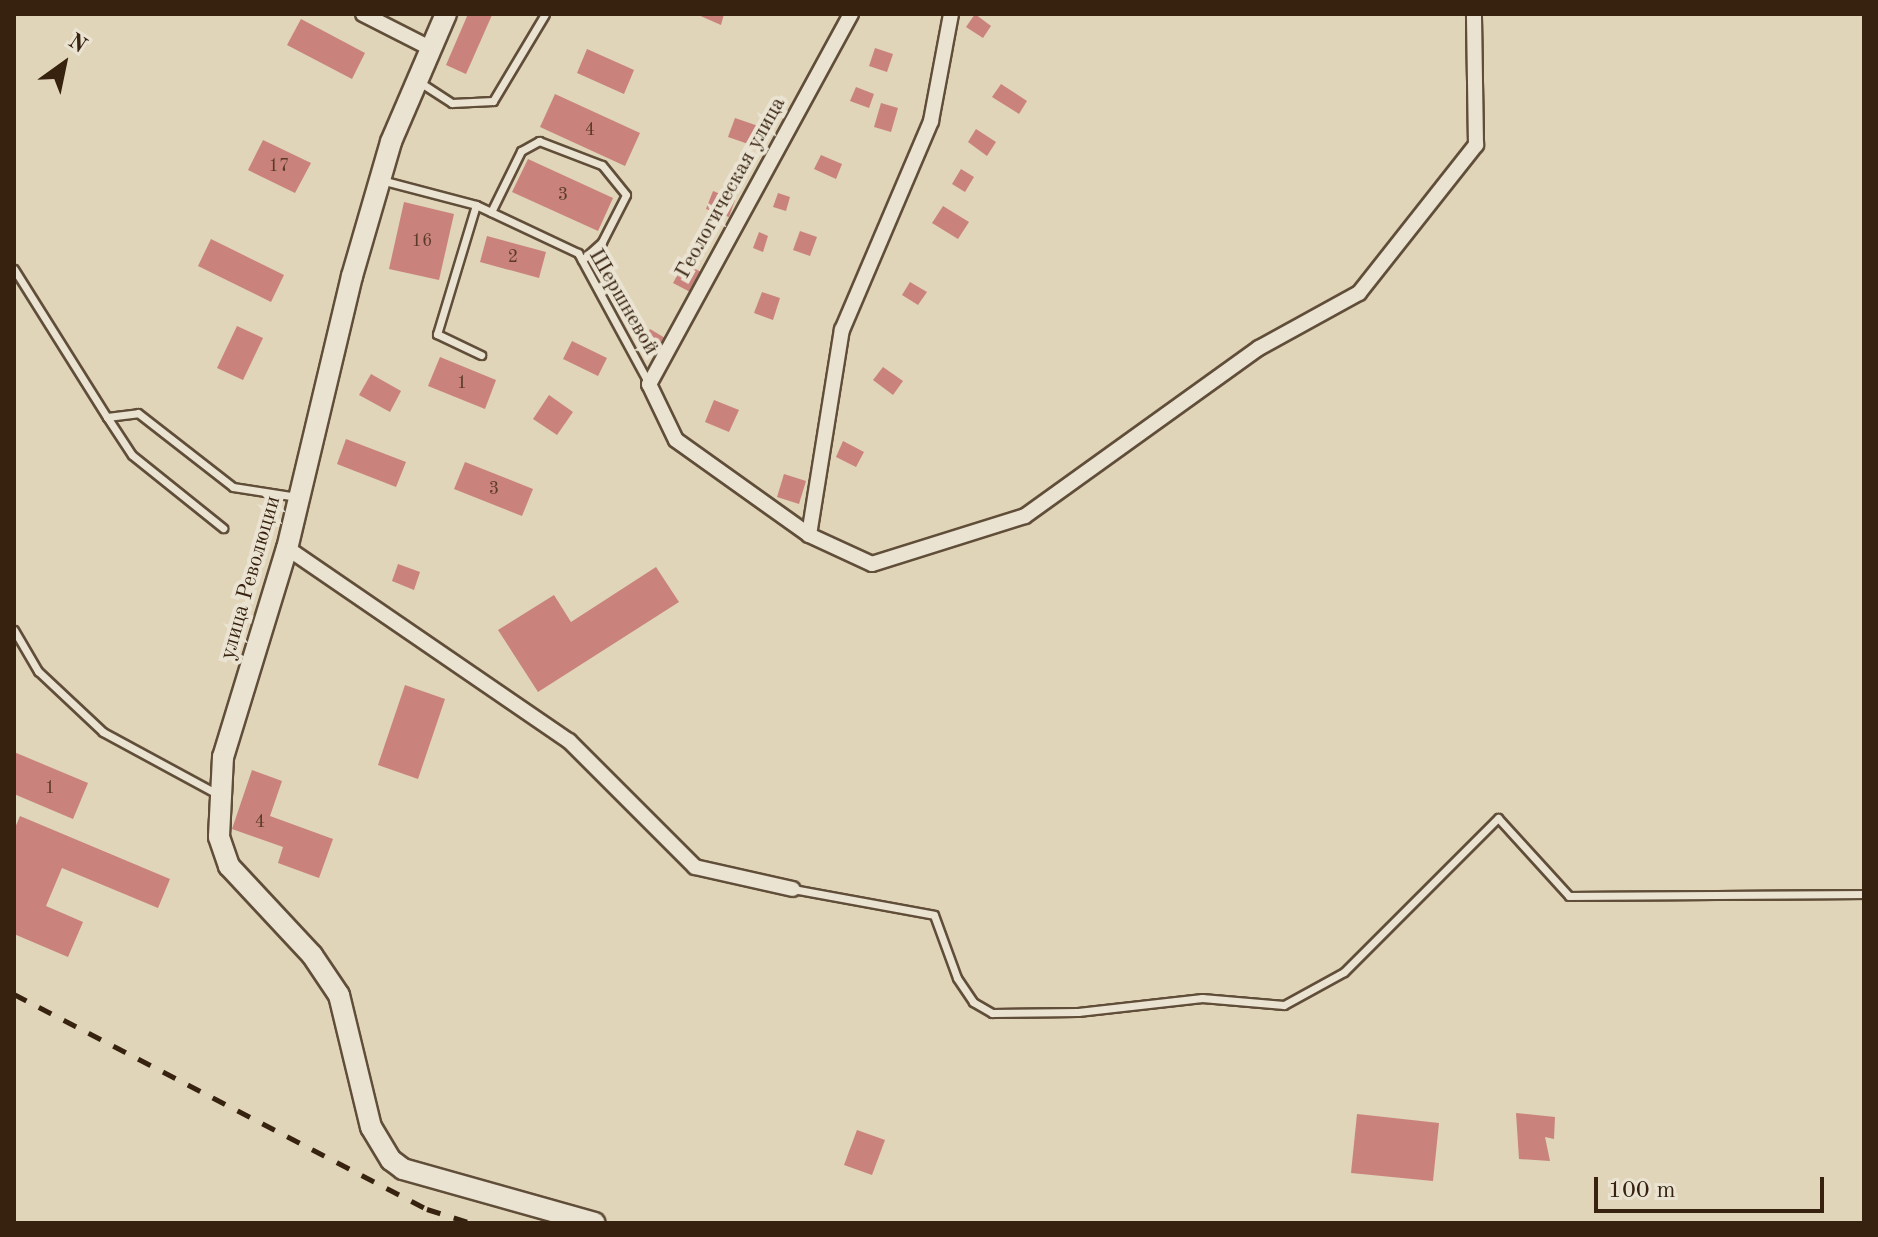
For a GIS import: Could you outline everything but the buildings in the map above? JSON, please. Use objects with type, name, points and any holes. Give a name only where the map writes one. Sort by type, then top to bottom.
[{"type":"street","points":[[363,14],[430,48]]},
{"type":"street","name":"улица Революции","points":[[446,14],[415,80],[379,179],[287,548],[217,794],[219,837],[229,866],[312,955],[339,995],[371,1127],[380,1149],[403,1169],[595,1223]]},
{"type":"street","name":"Геологическая улица","points":[[649,384],[851,14]]},
{"type":"street","points":[[809,535],[842,330],[931,121],[951,14]]},
{"type":"street","points":[[649,384],[676,440],[809,535],[872,564],[1025,516],[1259,348],[1359,293],[1476,145],[1474,14]]},
{"type":"street","points":[[287,548],[569,741],[695,867],[793,889]]},
{"type":"lane","points":[[415,80],[452,103],[493,101],[545,14]]},
{"type":"lane","points":[[491,212],[521,151],[539,141],[602,165],[626,195],[602,242],[582,260]]},
{"type":"lane","name":"Шершневой","points":[[379,179],[476,205],[582,260],[649,384]]},
{"type":"lane","points":[[476,205],[437,334],[481,355]]},
{"type":"lane","points":[[14,269],[132,455],[223,528]]},
{"type":"lane","points":[[107,417],[138,413],[233,487],[299,497]]},
{"type":"lane","points":[[14,630],[38,671],[103,732],[217,794]]},
{"type":"lane","points":[[793,889],[934,915],[957,978],[973,1002],[992,1013],[1078,1012],[1202,998],[1284,1005],[1344,972],[1498,818],[1569,896],[1864,894]]},
{"type":"railway","points":[[14,994],[427,1209],[471,1223]]}]
